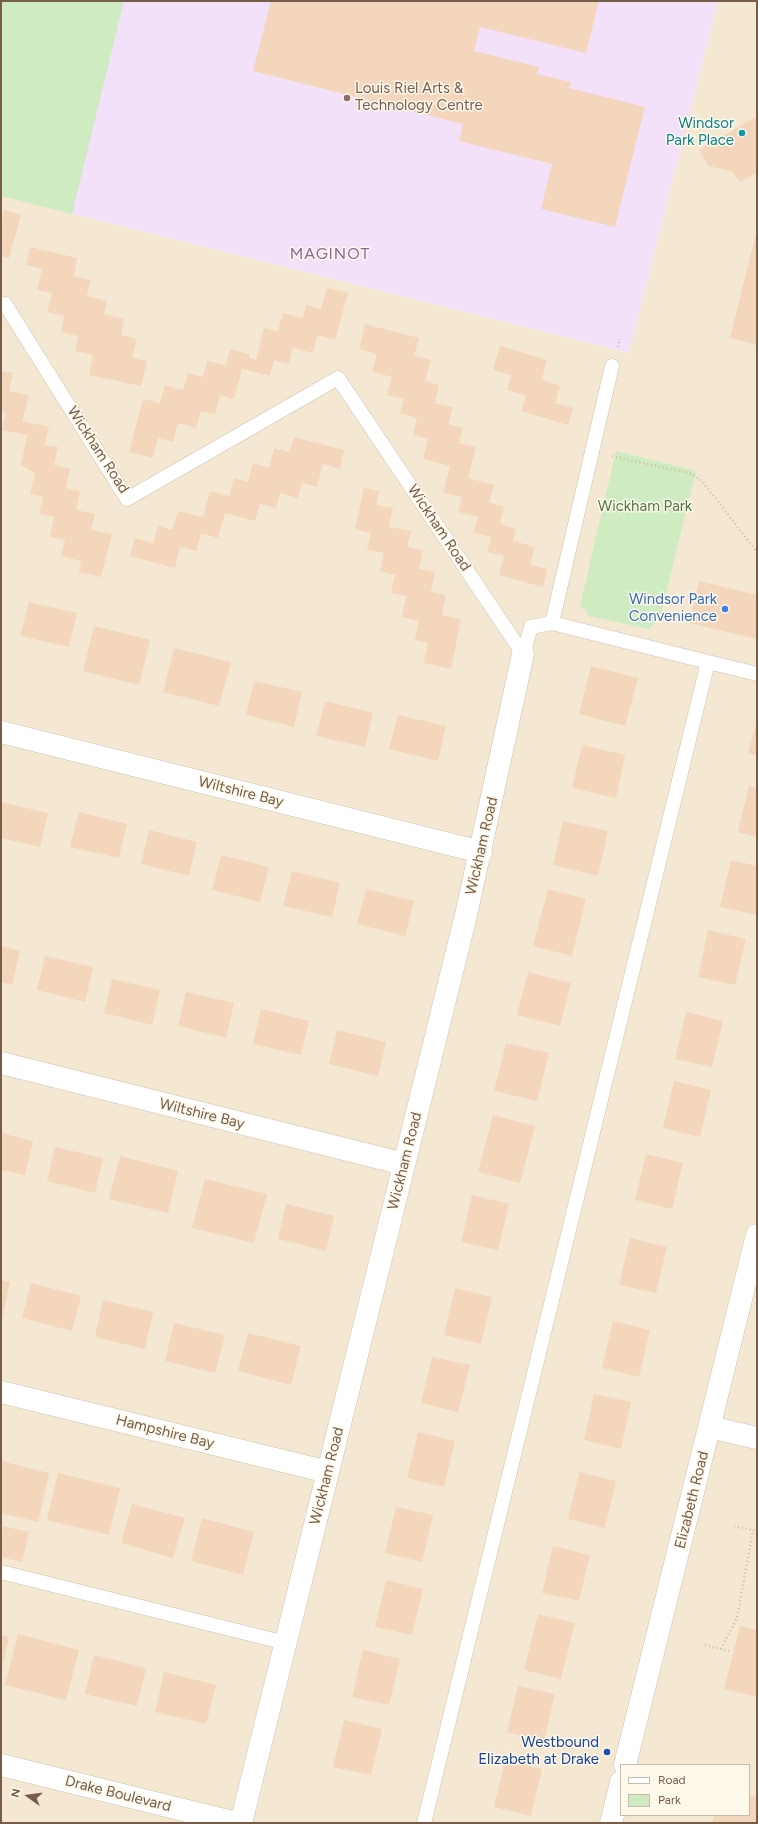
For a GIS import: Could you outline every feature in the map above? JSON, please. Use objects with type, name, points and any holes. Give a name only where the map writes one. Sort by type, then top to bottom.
[{"type":"street","name":"Wickham Road","points":[[241,1823],[481,852],[523,654]]},
{"type":"street","name":"Wiltshire Bay","points":[[1,732],[481,852]]},
{"type":"street","name":"Wiltshire Bay","points":[[1,1063],[404,1164]]},
{"type":"street","name":"Elizabeth Road","points":[[625,1764],[757,1234]]},
{"type":"street","name":"Hampshire Bay","points":[[1,1392],[328,1472]]},
{"type":"street","points":[[710,1427],[757,1438]]},
{"type":"street","name":"Drake Boulevard","points":[[1,1765],[236,1823]]},
{"type":"street","points":[[611,1823],[620,1786]]},
{"type":"lane","name":"Wickham Road","points":[[1,305],[5,304],[128,499],[338,378],[523,654]]},
{"type":"lane","points":[[552,623],[612,366]]},
{"type":"lane","points":[[523,654],[531,627],[552,623],[757,674]]},
{"type":"lane","points":[[424,1823],[708,662]]},
{"type":"lane","points":[[1,1572],[286,1643]]},
{"type":"path","points":[[592,451],[692,474],[702,481],[757,552]]},
{"type":"path","points":[[734,1526],[757,1531]]},
{"type":"path","points":[[721,1649],[737,1618],[752,1530]]},
{"type":"path","points":[[705,1645],[729,1651]]},
{"type":"shaded area","name":"Louis Riel Arts & Technology Centre","points":[[1,1],[718,1],[629,353],[1,196]]},
{"type":"shaded area","points":[[718,1],[757,1],[757,1823],[1,1823],[1,196],[629,353]]},
{"type":"green space","points":[[1,1],[124,1],[72,214],[1,196]]},
{"type":"green space","name":"Wickham Park","points":[[616,451],[696,471],[660,618],[649,629],[589,616],[586,610],[580,606]]},
{"type":"building","points":[[271,1],[599,1],[586,53],[480,27],[474,51],[539,67],[537,74],[571,82],[569,88],[645,107],[615,227],[541,209],[552,164],[459,141],[463,124],[253,71]]},
{"type":"building","name":"Windsor Park Place","points":[[757,116],[757,172],[740,182],[732,171],[708,166],[699,150]]},
{"type":"building","points":[[4,210],[21,215],[9,258],[1,256],[1,223]]},
{"type":"building","points":[[757,233],[757,345],[730,338]]},
{"type":"building","points":[[30,247],[77,258],[74,276],[91,280],[87,296],[107,301],[104,314],[124,319],[121,335],[137,339],[132,358],[147,361],[141,386],[89,375],[93,355],[75,351],[78,336],[61,332],[64,316],[47,312],[52,293],[37,290],[42,269],[26,265]]},
{"type":"building","points":[[327,288],[348,293],[335,340],[317,335],[313,353],[293,348],[289,364],[274,360],[270,376],[242,369],[234,399],[220,395],[215,415],[201,411],[196,428],[178,423],[173,442],[158,438],[153,458],[129,452],[143,399],[160,403],[165,385],[183,390],[188,373],[203,377],[207,361],[226,365],[230,349],[249,354],[249,358],[256,360],[264,328],[278,331],[283,313],[303,318],[306,305],[321,309]]},
{"type":"building","points":[[365,324],[419,338],[414,356],[431,360],[425,381],[439,385],[435,403],[453,407],[448,424],[463,428],[459,443],[476,447],[468,478],[494,485],[489,502],[504,507],[500,524],[516,529],[513,541],[535,547],[530,565],[547,569],[543,587],[499,575],[504,556],[487,552],[491,537],[473,533],[478,517],[458,512],[462,497],[443,493],[450,466],[423,459],[428,439],[413,435],[417,418],[400,413],[404,399],[387,395],[392,377],[372,372],[377,354],[359,349]]},
{"type":"building","points":[[500,346],[547,360],[542,380],[560,386],[555,403],[573,408],[568,425],[521,411],[526,396],[507,390],[511,375],[493,370]]},
{"type":"building","points":[[1,371],[13,373],[9,391],[29,395],[22,421],[49,427],[45,445],[58,447],[54,465],[70,469],[66,488],[80,491],[76,510],[95,514],[91,530],[112,534],[101,577],[79,572],[81,561],[61,556],[65,540],[50,537],[54,517],[39,514],[43,497],[30,494],[35,473],[21,465],[27,435],[2,430],[6,412],[1,411]]},
{"type":"building","points":[[294,437],[344,450],[340,469],[323,464],[317,487],[302,483],[298,498],[280,493],[276,508],[260,504],[255,521],[225,513],[218,538],[201,533],[196,551],[180,547],[175,568],[130,556],[135,538],[153,543],[158,526],[172,530],[178,511],[203,517],[210,491],[229,496],[234,478],[248,482],[253,463],[269,468],[274,448],[289,452]]},
{"type":"building","points":[[364,488],[379,491],[376,505],[393,508],[389,527],[411,531],[407,547],[423,550],[419,569],[435,572],[431,592],[446,595],[442,615],[461,619],[451,669],[424,663],[428,643],[415,640],[419,621],[402,617],[406,596],[391,593],[395,575],[380,571],[384,553],[367,550],[371,533],[355,529]]},
{"type":"building","name":"Windsor Park Convenience","points":[[699,581],[757,595],[757,639],[689,623]]},
{"type":"building","points":[[29,602],[77,613],[69,647],[20,636]]},
{"type":"building","points":[[94,626],[150,640],[139,685],[83,671]]},
{"type":"building","points":[[174,648],[231,662],[219,706],[163,692]]},
{"type":"building","points":[[591,666],[638,678],[625,726],[579,714]]},
{"type":"building","points":[[254,681],[302,692],[294,727],[246,715]]},
{"type":"building","points":[[325,701],[373,713],[365,747],[316,736]]},
{"type":"building","points":[[398,715],[446,726],[438,761],[389,749]]},
{"type":"building","points":[[757,721],[757,756],[748,753]]},
{"type":"building","points":[[582,745],[625,755],[616,798],[572,788]]},
{"type":"building","points":[[749,786],[757,788],[757,837],[738,832]]},
{"type":"building","points":[[1,802],[48,813],[40,847],[1,838]]},
{"type":"building","points":[[79,812],[127,824],[119,858],[70,847]]},
{"type":"building","points":[[563,821],[608,831],[598,876],[553,865]]},
{"type":"building","points":[[149,830],[197,842],[189,876],[141,864]]},
{"type":"building","points":[[221,855],[269,867],[260,902],[212,890]]},
{"type":"building","points":[[731,860],[757,866],[757,915],[720,907]]},
{"type":"building","points":[[292,871],[340,883],[332,917],[283,906]]},
{"type":"building","points":[[366,889],[414,901],[405,936],[357,924]]},
{"type":"building","points":[[548,889],[586,899],[572,956],[533,946]]},
{"type":"building","points":[[708,930],[746,939],[735,985],[698,977]]},
{"type":"building","points":[[1,946],[20,951],[12,985],[1,982]]},
{"type":"building","points":[[45,956],[93,967],[85,1002],[37,990]]},
{"type":"building","points":[[528,972],[571,983],[560,1026],[517,1015]]},
{"type":"building","points":[[112,979],[160,990],[152,1025],[104,1013]]},
{"type":"building","points":[[186,992],[234,1003],[226,1038],[178,1026]]},
{"type":"building","points":[[261,1009],[309,1021],[301,1055],[253,1044]]},
{"type":"building","points":[[686,1012],[723,1021],[712,1067],[675,1059]]},
{"type":"building","points":[[337,1030],[386,1042],[378,1076],[329,1064]]},
{"type":"building","points":[[506,1043],[549,1053],[537,1101],[494,1091]]},
{"type":"building","points":[[674,1081],[711,1090],[700,1137],[663,1128]]},
{"type":"building","points":[[493,1115],[535,1126],[520,1183],[478,1172]]},
{"type":"building","points":[[1,1133],[33,1141],[25,1175],[1,1170]]},
{"type":"building","points":[[55,1147],[103,1158],[95,1193],[47,1181]]},
{"type":"building","points":[[646,1154],[683,1163],[672,1209],[635,1200]]},
{"type":"building","points":[[120,1156],[178,1171],[168,1213],[109,1199]]},
{"type":"building","points":[[205,1179],[267,1194],[254,1243],[192,1228]]},
{"type":"building","points":[[472,1195],[509,1204],[498,1250],[461,1242]]},
{"type":"building","points":[[286,1204],[334,1216],[326,1251],[278,1239]]},
{"type":"building","points":[[630,1238],[667,1247],[656,1293],[619,1285]]},
{"type":"building","points":[[1,1280],[10,1282],[2,1319],[1,1319]]},
{"type":"building","points":[[31,1283],[81,1296],[72,1331],[22,1318]]},
{"type":"building","points":[[455,1288],[492,1297],[481,1344],[444,1335]]},
{"type":"building","points":[[103,1300],[153,1312],[145,1349],[95,1337]]},
{"type":"building","points":[[613,1321],[650,1330],[639,1377],[602,1368]]},
{"type":"building","points":[[174,1323],[225,1335],[215,1373],[165,1361]]},
{"type":"building","points":[[248,1333],[301,1346],[291,1385],[238,1371]]},
{"type":"building","points":[[432,1357],[470,1365],[458,1412],[421,1403]]},
{"type":"building","points":[[594,1394],[631,1402],[621,1449],[584,1440]]},
{"type":"building","points":[[418,1432],[455,1441],[444,1487],[407,1478]]},
{"type":"building","points":[[1,1461],[49,1473],[38,1522],[1,1513]]},
{"type":"building","points":[[579,1472],[616,1481],[605,1528],[568,1519]]},
{"type":"building","points":[[58,1473],[120,1488],[109,1535],[47,1520]]},
{"type":"building","points":[[132,1504],[185,1518],[173,1558],[121,1543]]},
{"type":"building","points":[[396,1507],[433,1515],[422,1562],[385,1553]]},
{"type":"building","points":[[202,1518],[254,1532],[243,1575],[191,1561]]},
{"type":"building","points":[[3,1526],[29,1532],[22,1562],[1,1557],[1,1535]]},
{"type":"building","points":[[553,1546],[590,1555],[579,1601],[542,1593]]},
{"type":"building","points":[[386,1580],[423,1589],[412,1635],[375,1627]]},
{"type":"building","points":[[538,1614],[575,1623],[561,1679],[524,1670]]},
{"type":"building","points":[[740,1626],[757,1630],[757,1697],[724,1689]]},
{"type":"building","points":[[18,1634],[79,1650],[66,1700],[5,1685]]},
{"type":"building","points":[[1,1635],[9,1637],[2,1666],[1,1666]]},
{"type":"building","points":[[363,1650],[400,1659],[389,1705],[352,1697]]},
{"type":"building","points":[[94,1655],[146,1668],[137,1706],[85,1694]]},
{"type":"building","points":[[164,1672],[216,1685],[206,1724],[155,1712]]},
{"type":"building","points":[[518,1686],[555,1694],[544,1741],[507,1732]]},
{"type":"building","points":[[344,1720],[382,1729],[371,1775],[333,1767]]},
{"type":"building","points":[[505,1761],[542,1769],[531,1816],[494,1807]]},
{"type":"building","points":[[750,1795],[757,1797],[757,1823],[712,1823],[714,1816],[750,1816]]},
{"type":"place","name":"Louis Riel Arts & Technology Centre","points":[[347,98]]},
{"type":"place","name":"Windsor Park Place","points":[[742,133]]},
{"type":"place","name":"Windsor Park Convenience","points":[[725,609]]},
{"type":"place","name":"Westbound Elizabeth at Drake","points":[[607,1752]]},
{"type":"district","name":"MAGINOT","points":[[330,254]]}]
